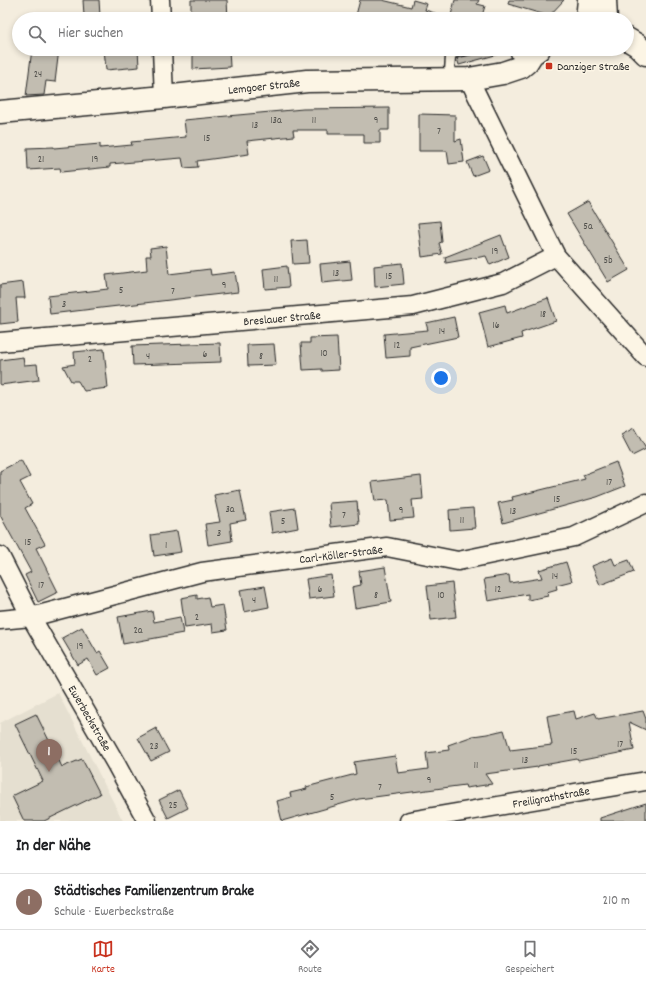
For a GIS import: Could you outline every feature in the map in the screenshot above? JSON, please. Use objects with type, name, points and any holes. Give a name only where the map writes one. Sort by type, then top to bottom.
[{"type":"main road","points":[[588,12],[589,0]]},
{"type":"main road","points":[[605,0],[606,12]]},
{"type":"main road","points":[[634,42],[646,54]]},
{"type":"main road","name":"Lemgoer Straße","points":[[0,112],[164,97],[307,81],[459,79],[503,73],[525,57],[535,62],[544,56]]},
{"type":"street","points":[[160,0],[161,12]]},
{"type":"street","points":[[162,56],[164,97]]},
{"type":"street","points":[[459,79],[556,256],[646,357]]},
{"type":"street","name":"Breslauer Straße","points":[[0,342],[413,306],[503,283],[556,256]]},
{"type":"street","name":"Carl-Köller-Straße","points":[[31,617],[202,572],[387,547],[458,561],[574,537],[646,503]]},
{"type":"street","name":"Ewerbeckstraße","points":[[0,556],[31,617],[116,764],[147,821]]},
{"type":"street","points":[[0,620],[31,617]]},
{"type":"street","name":"Freiligrathstraße","points":[[409,821],[646,781]]},
{"type":"lane","points":[[452,56],[459,79]]},
{"type":"shaded area","points":[[58,693],[123,821],[0,821],[0,723]]},
{"type":"building","points":[[83,0],[99,0],[100,12],[84,12]]},
{"type":"building","points":[[191,0],[227,0],[228,12],[191,12]]},
{"type":"building","points":[[360,0],[382,0],[411,7],[413,0],[427,4],[425,10],[432,12],[357,12]]},
{"type":"building","points":[[455,0],[479,0],[477,4],[485,6],[483,12],[452,12]]},
{"type":"building","points":[[509,0],[564,0],[553,12],[535,12],[508,4]]},
{"type":"building","points":[[31,56],[58,56],[55,82],[46,81],[44,95],[26,96]]},
{"type":"building","points":[[105,56],[138,56],[139,67],[106,70]]},
{"type":"building","points":[[193,56],[229,56],[230,67],[193,69]]},
{"type":"building","points":[[466,56],[492,56],[459,65],[457,58]]},
{"type":"building","points":[[389,108],[389,130],[380,130],[380,143],[364,143],[364,134],[328,134],[328,130],[293,130],[294,136],[247,141],[249,154],[197,161],[198,167],[184,168],[182,158],[110,164],[110,167],[61,172],[60,168],[28,170],[27,148],[54,148],[100,144],[100,148],[132,145],[131,142],[186,137],[184,120],[303,109]]},
{"type":"building","points":[[419,114],[455,115],[455,141],[461,139],[464,162],[449,164],[447,151],[419,151]]},
{"type":"building","points":[[483,156],[489,170],[473,176],[467,162]]},
{"type":"building","points":[[588,202],[629,270],[608,282],[567,214]]},
{"type":"building","points":[[440,221],[442,242],[439,243],[442,254],[422,257],[418,223]]},
{"type":"building","points":[[501,235],[509,257],[490,265],[486,256],[446,263],[445,257]]},
{"type":"building","points":[[307,240],[309,263],[293,264],[291,241]]},
{"type":"building","points":[[166,246],[169,274],[210,269],[211,275],[235,272],[238,292],[50,314],[48,296],[108,289],[106,275],[147,270],[146,256],[151,256],[150,248]]},
{"type":"building","points":[[350,261],[352,280],[322,283],[320,264]]},
{"type":"building","points":[[402,263],[404,284],[375,287],[374,266]]},
{"type":"building","points":[[287,266],[289,287],[265,289],[263,269]]},
{"type":"building","points":[[23,282],[25,298],[16,298],[18,322],[0,324],[0,285]]},
{"type":"building","points":[[548,298],[556,321],[521,333],[522,338],[488,347],[479,312],[505,305],[507,313]]},
{"type":"building","points":[[454,317],[458,337],[410,347],[410,356],[386,358],[384,334],[428,330],[426,323]]},
{"type":"building","points":[[337,337],[339,370],[303,370],[301,343],[310,343],[310,338]]},
{"type":"building","points":[[220,343],[221,362],[133,365],[132,346]]},
{"type":"building","points":[[274,344],[276,365],[248,366],[247,345]]},
{"type":"building","points":[[104,349],[108,388],[84,391],[78,381],[71,381],[63,366],[75,364],[74,352]]},
{"type":"building","points":[[23,357],[24,365],[37,364],[39,380],[0,385],[0,360]]},
{"type":"building","points":[[634,428],[646,449],[632,456],[621,435]]},
{"type":"building","points":[[21,460],[30,477],[20,482],[32,504],[25,508],[45,544],[36,548],[58,592],[38,602],[25,575],[31,572],[0,515],[0,471]]},
{"type":"building","points":[[616,462],[625,486],[597,497],[503,523],[498,503],[513,500],[512,497],[585,479],[583,475]]},
{"type":"building","points":[[421,476],[423,499],[412,500],[414,518],[390,520],[388,500],[375,501],[372,482]]},
{"type":"building","points":[[240,490],[246,520],[230,523],[232,541],[208,545],[205,524],[220,522],[214,495]]},
{"type":"building","points":[[357,501],[359,524],[331,527],[329,503]]},
{"type":"building","points":[[295,508],[298,528],[272,533],[269,512]]},
{"type":"building","points":[[473,508],[475,528],[450,530],[449,510]]},
{"type":"building","points":[[177,531],[181,552],[154,556],[151,535]]},
{"type":"building","points":[[612,558],[615,565],[629,560],[634,572],[600,585],[592,566]]},
{"type":"building","points":[[566,562],[572,581],[556,585],[557,589],[547,592],[548,596],[528,600],[528,594],[488,601],[484,579],[509,575],[510,583],[542,578],[539,570]]},
{"type":"building","points":[[385,567],[391,602],[355,608],[352,587],[361,585],[359,571]]},
{"type":"building","points":[[331,575],[334,596],[309,599],[306,579]]},
{"type":"building","points":[[452,583],[456,617],[431,620],[427,586]]},
{"type":"building","points":[[265,586],[269,607],[244,612],[240,590]]},
{"type":"building","points":[[197,595],[197,599],[208,597],[210,607],[223,605],[227,630],[213,632],[212,624],[185,628],[181,598]]},
{"type":"building","points":[[152,611],[154,622],[180,617],[183,633],[123,644],[118,617]]},
{"type":"building","points":[[82,627],[97,653],[100,651],[110,668],[97,675],[88,659],[78,665],[62,638]]},
{"type":"building","points":[[574,711],[576,719],[595,713],[598,719],[643,711],[646,719],[646,730],[629,722],[634,750],[578,761],[577,759],[538,767],[485,774],[492,784],[466,788],[465,785],[359,799],[282,821],[277,801],[291,797],[290,793],[307,789],[306,787],[356,774],[354,762],[395,756],[398,773],[428,769],[426,753],[449,750],[448,745],[473,736],[504,730],[510,750],[552,745],[547,716]]},
{"type":"building","points":[[36,714],[62,767],[82,759],[100,794],[44,821],[24,821],[12,796],[43,781],[15,724]]},
{"type":"building","points":[[156,728],[169,752],[151,761],[138,738]]},
{"type":"building","points":[[179,790],[188,808],[168,818],[159,800]]},
{"type":"building","points":[[646,803],[646,821],[600,821],[600,818]]},
{"type":"place","name":"Danziger Straße","points":[[549,66]]},
{"type":"place","name":"Städtisches Familienzentrum Brake","points":[[49,772]]}]
